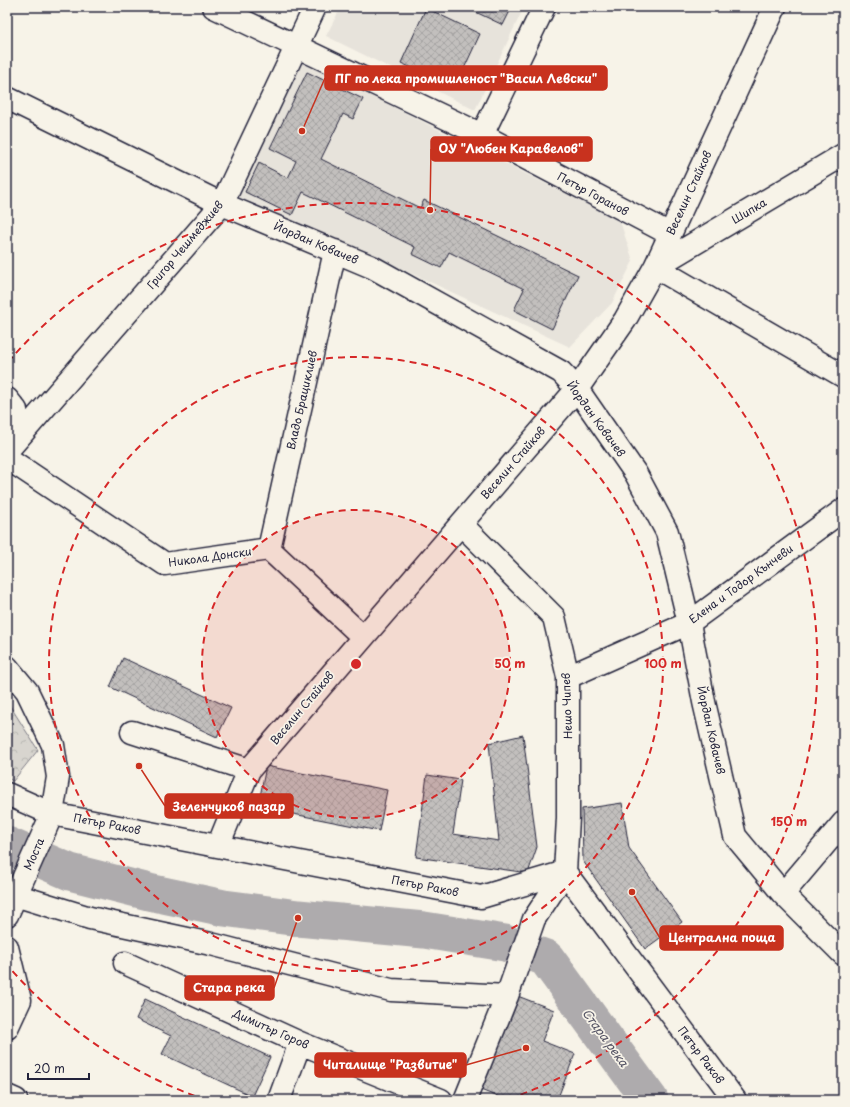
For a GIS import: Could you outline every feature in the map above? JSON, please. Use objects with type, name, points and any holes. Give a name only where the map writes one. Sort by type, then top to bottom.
[{"type":"street","name":"Петър Горанов","points":[[214,7],[482,135],[670,234]]},
{"type":"street","name":"Григор Чешмеджиев","points":[[7,450],[222,204],[314,7]]},
{"type":"street","points":[[482,135],[544,7]]},
{"type":"street","name":"Веселин Стайков","points":[[218,846],[249,770],[576,389],[625,320],[655,267],[774,7]]},
{"type":"street","name":"Йордан Ковачев","points":[[7,98],[222,204],[372,267],[561,372],[576,389],[636,474],[667,532],[689,623],[704,702],[735,836],[783,894],[843,954]]},
{"type":"street","name":"Шипка","points":[[655,267],[843,155]]},
{"type":"street","name":"Владо Брациклиев","points":[[269,549],[335,251]]},
{"type":"street","points":[[655,267],[843,376]]},
{"type":"street","points":[[7,399],[16,410],[7,441]]},
{"type":"street","name":"Никола Донски","points":[[7,458],[165,564],[269,549]]},
{"type":"street","name":"Елена и Тодор Кънчеви","points":[[568,677],[689,623],[843,510]]},
{"type":"street","name":"Нешо Чипев","points":[[461,524],[554,617],[568,677],[568,818],[565,872]]},
{"type":"street","points":[[269,549],[363,637]]},
{"type":"street","name":"Моста","points":[[7,667],[27,691],[53,745],[58,777],[52,814],[7,915]]},
{"type":"street","points":[[132,732],[249,770]]},
{"type":"street","name":"Петър Раков","points":[[7,794],[52,814],[481,897],[565,872],[735,1100]]},
{"type":"street","points":[[783,894],[843,823]]},
{"type":"street","points":[[465,1100],[507,996],[534,918],[565,872]]},
{"type":"street","points":[[15,895],[90,918],[211,944],[391,990],[507,996]]},
{"type":"street","points":[[7,947],[20,1000],[7,1028]]},
{"type":"street","name":"Димитър Горов","points":[[125,963],[300,1043],[442,1100]]},
{"type":"street","points":[[278,1100],[300,1043]]},
{"type":"street","points":[[7,1096],[16,1100]]},
{"type":"shaded area","points":[[341,7],[524,7],[475,110],[326,36]]},
{"type":"shaded area","points":[[300,60],[620,221],[633,261],[612,303],[570,347],[404,270],[236,199]]},
{"type":"green space","points":[[7,701],[38,750],[13,781],[7,778]]},
{"type":"building","points":[[465,7],[512,7],[503,25]]},
{"type":"building","points":[[426,8],[480,34],[455,88],[401,63]]},
{"type":"building","points":[[307,72],[363,99],[353,119],[343,114],[321,159],[420,208],[424,200],[578,275],[552,329],[514,310],[524,289],[449,252],[441,268],[412,254],[415,247],[303,192],[292,215],[245,192],[259,163],[288,178],[296,161],[270,148]]},
{"type":"building","points":[[123,658],[231,708],[217,737],[110,687]]},
{"type":"building","points":[[523,735],[537,847],[528,873],[416,857],[427,775],[461,780],[453,834],[499,841],[489,743]]},
{"type":"building","points":[[266,766],[387,790],[379,831],[258,807]]},
{"type":"building","points":[[622,803],[629,848],[682,922],[645,949],[583,861],[582,809]]},
{"type":"building","points":[[515,995],[554,1010],[542,1041],[575,1054],[557,1100],[506,1100],[478,1089]]},
{"type":"building","points":[[145,999],[270,1057],[252,1096],[162,1054],[171,1036],[136,1019]]},
{"type":"waterway","name":"Стара река","points":[[7,845],[70,872],[149,892],[224,908],[298,918],[424,930],[505,943],[546,958],[650,1100]]},
{"type":"place","name":"ПГ по лека промишленост \"Васил Левски\"","points":[[302,131]]},
{"type":"place","name":"ОУ \"Любен Каравелов\"","points":[[430,210]]},
{"type":"place","name":"Зеленчуков пазар","points":[[139,766]]},
{"type":"place","name":"Централна поща","points":[[632,892]]},
{"type":"place","name":"Стара река","points":[[298,918]]},
{"type":"place","name":"Читалище \"Развитие\"","points":[[526,1048]]}]
